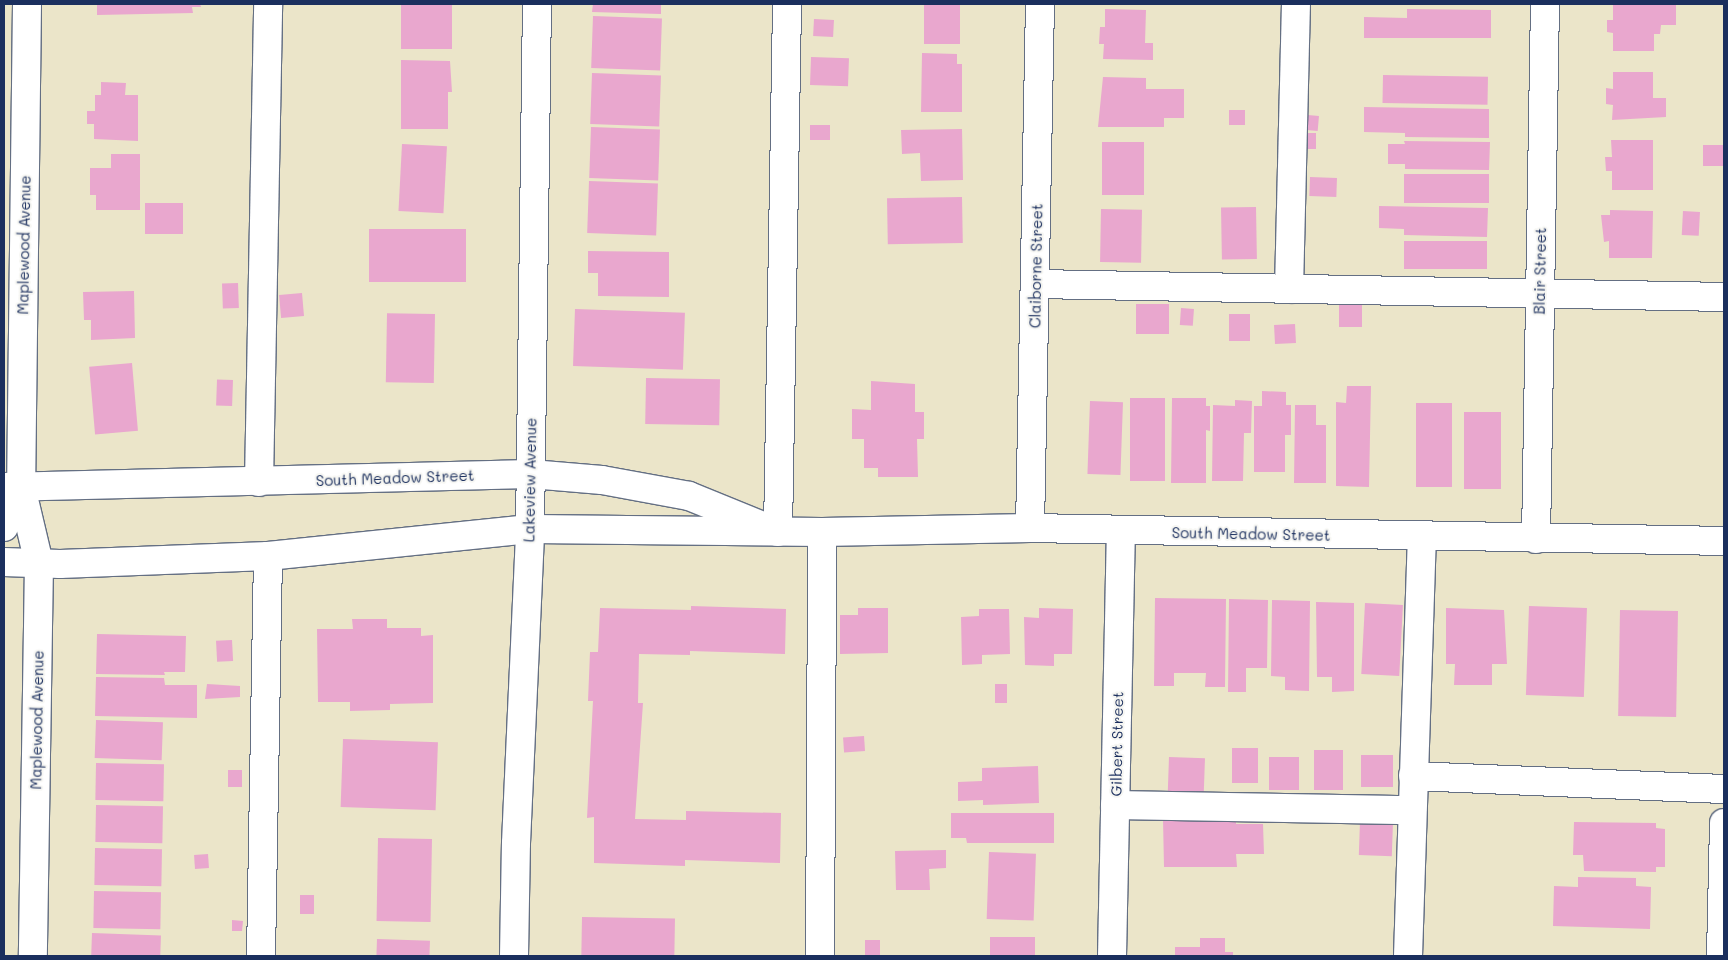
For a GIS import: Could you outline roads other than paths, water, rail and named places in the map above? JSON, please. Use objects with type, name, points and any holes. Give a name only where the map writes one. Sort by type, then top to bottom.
[{"type":"street","name":"Maplewood Avenue","points":[[4,527],[12,487],[27,4]]},
{"type":"street","points":[[259,482],[268,4]]},
{"type":"street","name":"Lakeview Avenue","points":[[514,956],[516,842],[530,529],[537,4]]},
{"type":"street","points":[[778,532],[787,4]]},
{"type":"street","name":"Claiborne Street","points":[[1030,528],[1040,4]]},
{"type":"street","points":[[1289,289],[1296,4]]},
{"type":"street","name":"Blair Street","points":[[1536,539],[1545,4]]},
{"type":"street","points":[[1036,284],[1724,297]]},
{"type":"street","name":"South Meadow Street","points":[[12,487],[531,474],[602,480],[689,496],[778,532]]},
{"type":"street","name":"Maplewood Avenue","points":[[12,487],[40,563],[33,956]]},
{"type":"street","name":"South Meadow Street","points":[[4,562],[40,563],[268,556],[530,529],[822,532],[1030,528],[1121,532],[1422,538],[1724,541]]},
{"type":"street","points":[[820,956],[822,532]]},
{"type":"street","name":"Gilbert Street","points":[[1112,956],[1121,532]]},
{"type":"street","points":[[1408,956],[1422,538]]},
{"type":"street","points":[[262,956],[268,556]]},
{"type":"street","points":[[1413,776],[1724,789]]},
{"type":"street","points":[[1115,805],[1412,810]]},
{"type":"street","points":[[1721,956],[1724,823]]}]
